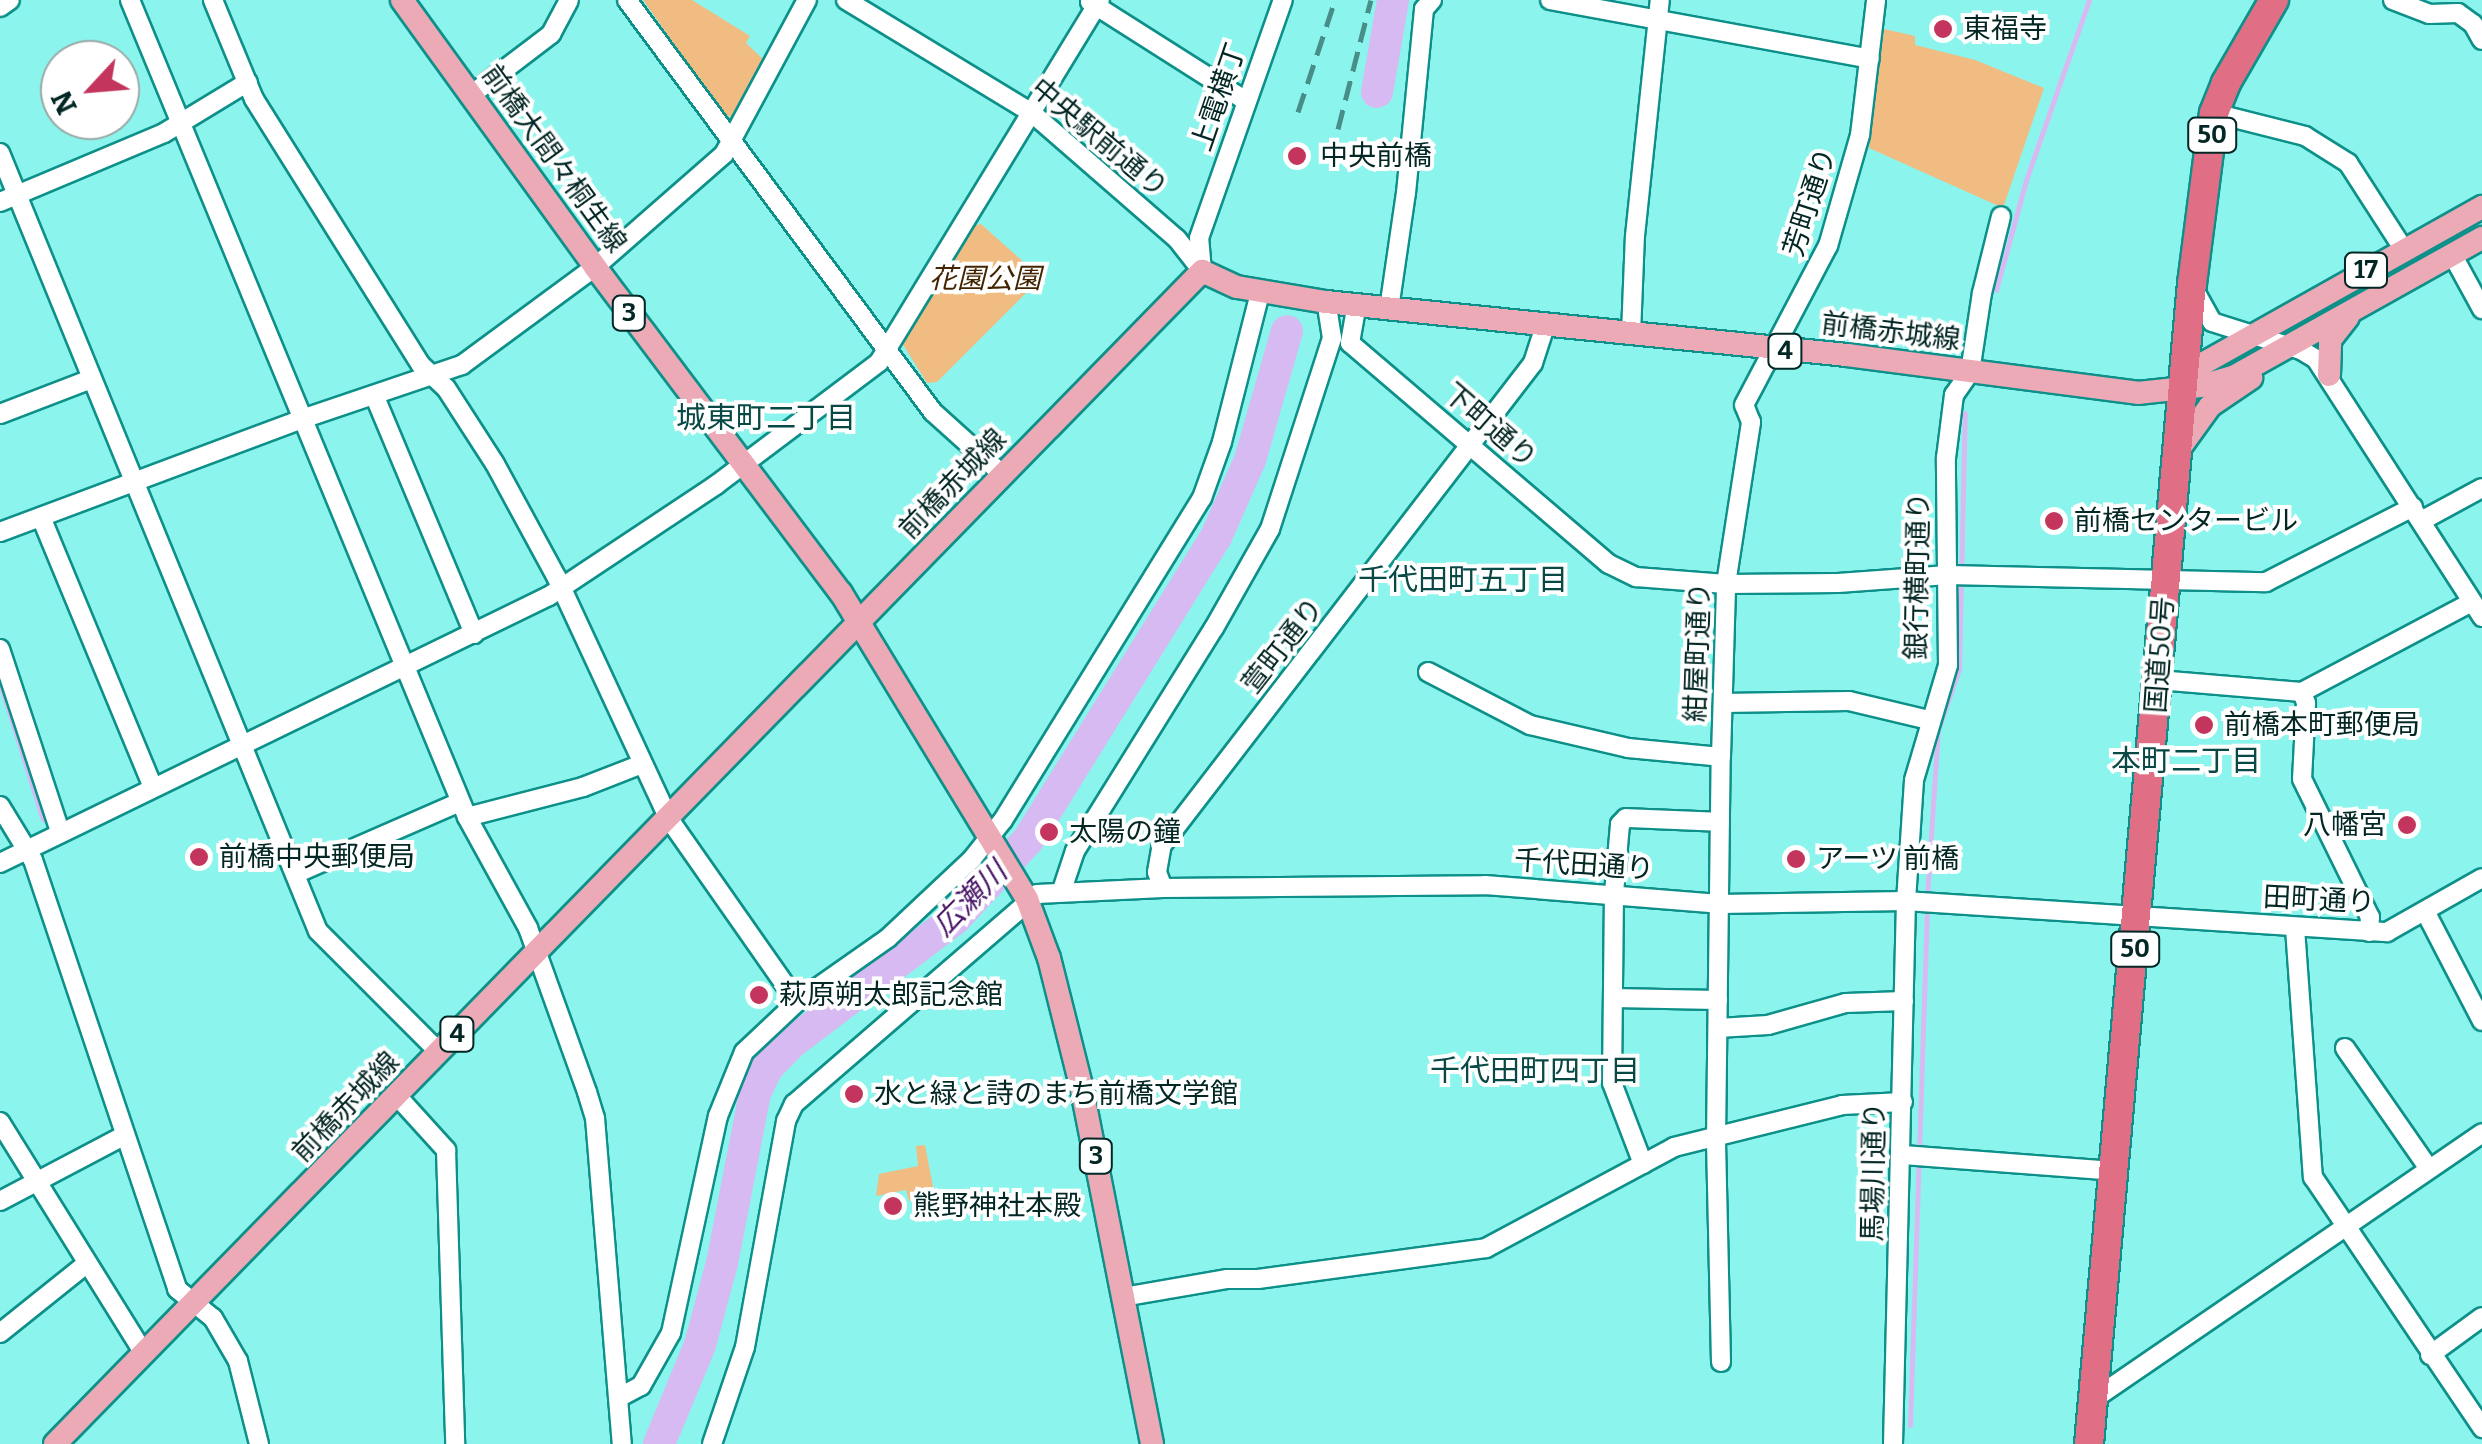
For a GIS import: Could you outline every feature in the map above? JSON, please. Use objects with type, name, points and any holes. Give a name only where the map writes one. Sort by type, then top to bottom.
[{"type":"highway","name":"国道50号","points":[[2089,1444],[2192,284],[2214,113],[2226,83],[2274,0]]},
{"type":"main road","name":"前橋大間々桐生線","points":[[402,0],[859,623],[993,842]]},
{"type":"main road","name":"17","points":[[2180,386],[2204,363],[2482,207]]},
{"type":"main road","name":"17","points":[[2180,386],[2235,376],[2482,238]]},
{"type":"main road","name":"前橋赤城線","points":[[56,1444],[197,1304],[1202,271],[1260,293],[1388,310],[2138,393],[2180,386]]},
{"type":"main road","points":[[2325,370],[2334,332],[2361,304]]},
{"type":"main road","points":[[2302,306],[2297,341],[2325,370]]},
{"type":"main road","points":[[2176,453],[2210,406],[2297,341]]},
{"type":"main road","name":"3","points":[[993,842],[1027,899],[1049,958],[1081,1085],[1152,1444]]},
{"type":"street","points":[[0,7],[10,0]]},
{"type":"street","points":[[130,0],[463,809],[528,928],[595,1118],[622,1444]]},
{"type":"street","points":[[214,0],[254,99],[433,376],[446,388],[495,464],[562,589],[669,820],[797,1002]]},
{"type":"street","points":[[471,96],[551,34],[569,0]]},
{"type":"street","points":[[627,0],[933,412],[1003,475]]},
{"type":"street","points":[[0,532],[305,418],[375,398],[462,365],[595,267],[724,154],[807,0]]},
{"type":"street","name":"中央駅前通り","points":[[846,0],[1032,114],[1177,239],[1202,271]]},
{"type":"street","name":"上電横丁","points":[[1202,271],[1200,238],[1283,0]]},
{"type":"street","points":[[1388,310],[1406,193],[1424,8],[1432,0]]},
{"type":"street","points":[[1550,0],[1660,10],[1870,59]]},
{"type":"street","name":"芳町通り","points":[[1744,405],[1823,261],[1856,158],[1876,0]]},
{"type":"street","points":[[2394,0],[2429,14],[2454,6],[2473,24],[2482,40]]},
{"type":"street","points":[[0,863],[562,589],[646,535],[879,362],[1032,114],[1095,2],[1246,101]]},
{"type":"street","points":[[1631,334],[1634,236],[1660,10]]},
{"type":"street","points":[[8,198],[181,122],[248,82]]},
{"type":"street","points":[[2214,113],[2305,136],[2348,163],[2404,250]]},
{"type":"street","points":[[0,154],[8,198],[91,378],[323,938],[440,1052]]},
{"type":"street","name":"銀行横町通り","points":[[1906,901],[1914,780],[1948,665],[1946,458],[1954,395],[1970,372],[1982,293],[2002,216]]},
{"type":"street","points":[[2452,254],[2482,309]]},
{"type":"street","points":[[2192,284],[2198,304],[2212,322],[2250,336],[2297,341]]},
{"type":"street","points":[[618,1398],[641,1386],[671,1333],[718,1116],[744,1052],[797,1002],[888,938],[993,842],[1202,498],[1222,442],[1260,293]]},
{"type":"street","points":[[1062,890],[1076,851],[1214,628],[1270,529],[1330,345],[1332,329],[1326,302]]},
{"type":"street","points":[[1330,345],[1340,339],[1350,343],[1356,306]]},
{"type":"street","name":"萱町通り","points":[[1163,888],[1157,872],[1162,846],[1533,363],[1545,326]]},
{"type":"street","name":"下町通り","points":[[1350,343],[1472,444],[1545,511],[1625,573],[1726,584]]},
{"type":"street","points":[[2158,680],[2302,692],[2477,610],[2325,370]]},
{"type":"street","points":[[0,414],[91,378]]},
{"type":"street","points":[[375,398],[474,634]]},
{"type":"street","name":"紺屋町通り","points":[[1720,1362],[1716,1140],[1721,757],[1726,584],[1752,422],[1744,405]]},
{"type":"street","points":[[1726,584],[1838,584],[1948,575],[2266,582],[2482,488]]},
{"type":"street","points":[[41,517],[154,786]]},
{"type":"street","points":[[0,648],[60,832]]},
{"type":"street","points":[[1428,672],[1530,725],[1628,748],[1721,757]]},
{"type":"street","points":[[2302,692],[2306,703],[2302,779],[2370,917],[2369,932]]},
{"type":"street","points":[[1723,702],[1849,701],[1929,720]]},
{"type":"street","points":[[295,874],[463,809],[583,787],[642,764]]},
{"type":"street","points":[[0,806],[26,848],[177,1288],[182,1298],[197,1304],[213,1318],[238,1360],[259,1444]]},
{"type":"street","points":[[1643,1164],[1612,1083],[1614,893],[1620,824],[1626,818],[1720,822]]},
{"type":"street","name":"田町通り","points":[[2139,914],[2388,932],[2482,878]]},
{"type":"street","name":"千代田通り","points":[[1027,899],[1062,890],[1485,885],[1719,904],[1906,901],[2139,914]]},
{"type":"street","points":[[712,1444],[745,1347],[786,1121],[794,1104],[1027,899]]},
{"type":"street","name":"馬場川通り","points":[[1893,1444],[1913,1156],[1903,1102],[1906,901]]},
{"type":"street","points":[[2425,912],[2482,1021]]},
{"type":"street","points":[[2295,928],[2312,1176],[2482,1428]]},
{"type":"street","points":[[1613,998],[1718,1000]]},
{"type":"street","points":[[1718,1028],[1768,1026],[1846,1003],[1904,1001]]},
{"type":"street","points":[[2345,1048],[2429,1169]]},
{"type":"street","points":[[398,1097],[446,1150],[455,1444]]},
{"type":"street","points":[[1123,1297],[1227,1279],[1244,1280],[1486,1248],[1674,1147],[1716,1140],[1842,1105],[1903,1102]]},
{"type":"street","points":[[0,1122],[144,1353]]},
{"type":"street","points":[[2090,1402],[2482,1133]]},
{"type":"street","points":[[0,1202],[125,1135]]},
{"type":"street","points":[[1913,1156],[2114,1171]]},
{"type":"street","points":[[0,1332],[86,1264]]},
{"type":"street","points":[[2430,1354],[2482,1317]]},
{"type":"green space","points":[[643,0],[692,0],[750,36],[746,43],[765,61],[735,117],[725,116]]},
{"type":"green space","points":[[1884,29],[1915,36],[1915,45],[1975,60],[2044,88],[2003,208],[1869,148]]},
{"type":"green space","name":"花園公園","points":[[981,224],[1037,274],[1037,282],[937,382],[927,383],[902,343],[972,226]]},
{"type":"green space","points":[[925,1145],[934,1192],[909,1201],[906,1190],[876,1196],[879,1174],[918,1166],[916,1146]]},
{"type":"waterway","name":"広瀬川","points":[[1377,92],[1393,0]]},
{"type":"waterway","points":[[1996,290],[2026,180],[2089,0]]},
{"type":"waterway","name":"広瀬川","points":[[659,1444],[700,1345],[722,1263],[755,1093],[767,1068],[790,1044],[956,918],[1028,840],[1216,537],[1250,460],[1287,331]]},
{"type":"waterway","points":[[1927,898],[1938,730],[1959,669],[1965,413]]},
{"type":"waterway","points":[[0,683],[43,819]]},
{"type":"waterway","points":[[1910,1425],[1927,909]]},
{"type":"railway","points":[[1298,112],[1335,0]]},
{"type":"railway","points":[[1338,129],[1371,0]]},
{"type":"place","name":"東福寺","points":[[1943,29]]},
{"type":"place","name":"中央前橋","points":[[1297,156]]},
{"type":"place","name":"前橋センタービル","points":[[2054,521]]},
{"type":"place","name":"前橋本町郵便局","points":[[2204,725]]},
{"type":"place","name":"八幡宮","points":[[2407,825]]},
{"type":"place","name":"太陽の鐘","points":[[1049,832]]},
{"type":"place","name":"前橋中央郵便局","points":[[199,857]]},
{"type":"place","name":"アーツ 前橋","points":[[1796,859]]},
{"type":"place","name":"萩原朔太郎記念館","points":[[759,995]]},
{"type":"place","name":"水と緑と詩のまち前橋文学館","points":[[854,1094]]},
{"type":"place","name":"熊野神社本殿","points":[[893,1206]]},
{"type":"district","name":"城東町二丁目","points":[[766,418]]},
{"type":"district","name":"千代田町五丁目","points":[[1463,580]]},
{"type":"district","name":"本町二丁目","points":[[2186,761]]},
{"type":"district","name":"千代田町四丁目","points":[[1535,1071]]}]
